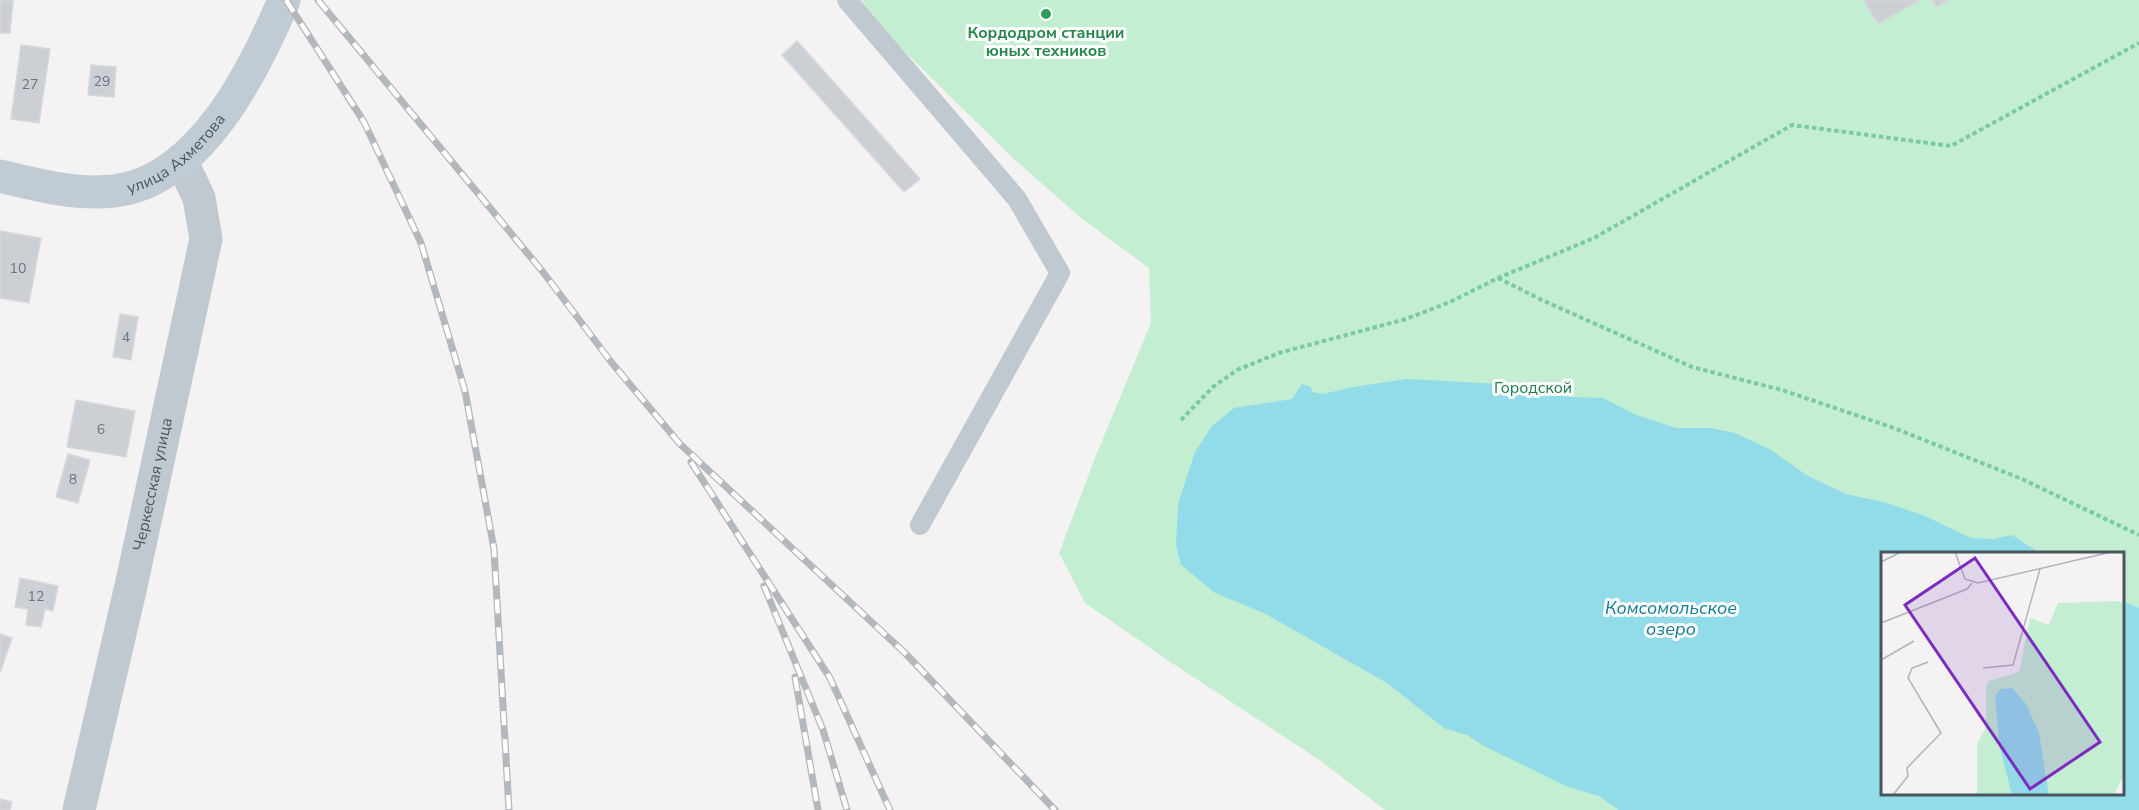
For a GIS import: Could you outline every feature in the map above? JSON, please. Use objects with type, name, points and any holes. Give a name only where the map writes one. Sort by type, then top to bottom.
[{"type":"main road","name":"улица Ахметова","points":[[0,176],[84,192],[114,191],[133,187],[162,173],[181,160],[220,118],[269,36],[284,0]]},
{"type":"street","name":"Черкесская улица","points":[[79,810],[131,586],[206,239],[199,198],[181,160]]},
{"type":"lane","points":[[846,0],[1017,200],[1060,273],[920,525]]},
{"type":"path","points":[[1181,420],[1213,387],[1237,370],[1279,353],[1406,319],[1450,302],[1498,278],[1594,238],[1792,125],[1951,146],[2139,43]]},
{"type":"path","points":[[1498,278],[1692,367],[1782,390],[1894,429],[2022,479],[2139,535]]},
{"type":"green space","name":"Городской","points":[[861,0],[2139,0],[2139,810],[1385,810],[1321,761],[1085,603],[1059,553],[1097,453],[1151,323],[1149,268],[1081,218],[1014,159],[900,47]]},
{"type":"water","name":"Комсомольское озеро","points":[[1407,379],[1520,385],[1571,397],[1603,398],[1636,415],[1676,428],[1711,428],[1735,433],[1771,450],[1808,476],[1846,494],[1887,503],[1925,516],[1971,538],[1993,539],[2012,535],[2038,552],[1881,552],[1881,795],[2124,795],[2124,601],[2139,608],[2139,810],[1619,810],[1599,796],[1568,787],[1484,746],[1467,735],[1444,728],[1387,683],[1264,613],[1215,593],[1181,565],[1176,545],[1178,504],[1195,452],[1212,426],[1234,408],[1292,399],[1302,384],[1311,387],[1312,392],[1323,394]]},
{"type":"building","points":[[0,0],[13,0],[10,33],[0,33]]},
{"type":"building","points":[[1864,0],[1920,0],[1878,24]]},
{"type":"building","points":[[1932,0],[1949,0],[1936,7]]},
{"type":"building","points":[[797,41],[920,179],[904,192],[782,55]]},
{"type":"building","points":[[21,45],[50,49],[39,123],[11,119]]},
{"type":"building","points":[[91,65],[116,67],[114,97],[88,95]]},
{"type":"building","points":[[0,231],[41,238],[29,303],[0,298]]},
{"type":"building","points":[[120,314],[138,317],[131,360],[113,357]]},
{"type":"building","points":[[76,400],[135,411],[126,457],[67,447]]},
{"type":"building","points":[[68,454],[90,460],[78,503],[56,497]]},
{"type":"building","points":[[20,578],[58,586],[53,611],[45,609],[41,627],[26,625],[28,609],[15,607]]},
{"type":"building","points":[[0,634],[12,638],[0,673]]},
{"type":"building","points":[[0,799],[12,802],[10,810],[0,810]]},
{"type":"railway","points":[[286,0],[364,122],[421,243],[465,391],[494,549],[509,810]]},
{"type":"railway","points":[[318,0],[543,272],[612,363],[680,444],[905,653],[1055,810]]},
{"type":"railway","points":[[691,462],[830,678],[890,810]]},
{"type":"railway","points":[[764,586],[823,730],[847,810]]},
{"type":"railway","points":[[795,677],[818,810]]},
{"type":"place","name":"Кордодром станции юных техников","points":[[1046,14]]}]
